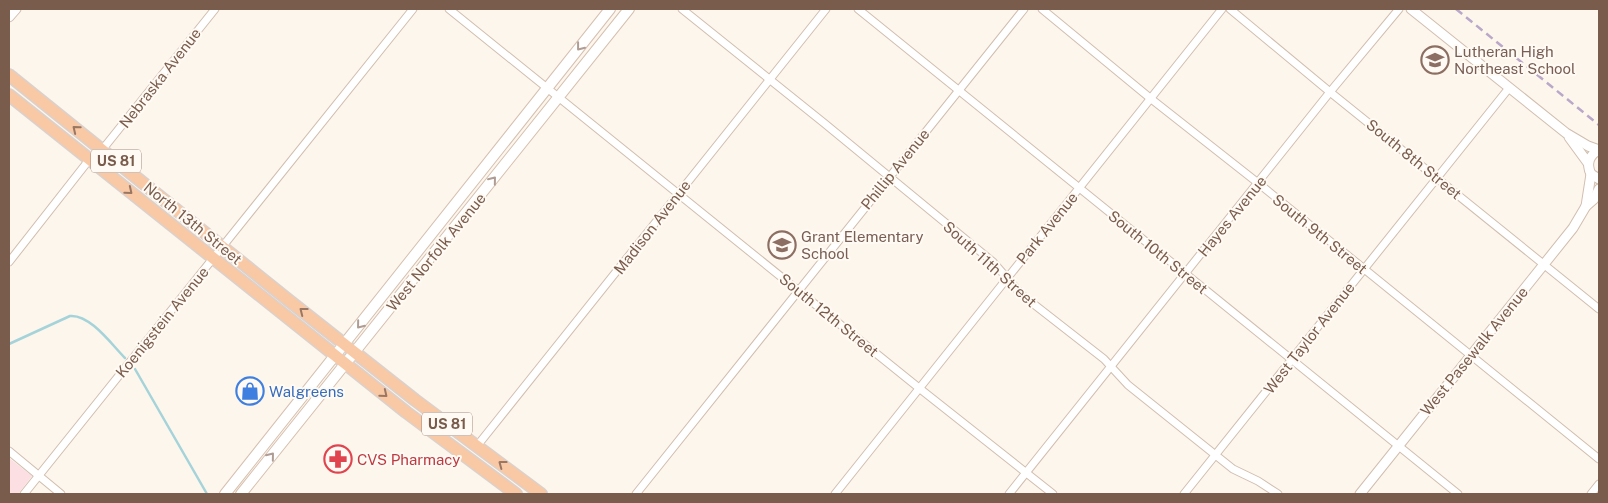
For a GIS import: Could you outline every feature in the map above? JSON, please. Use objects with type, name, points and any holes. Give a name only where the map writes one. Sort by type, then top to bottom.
[{"type":"highway","name":"North 13th Street","points":[[9,75],[355,352]]},
{"type":"highway","name":"North 13th Street","points":[[9,95],[346,364]]},
{"type":"highway","name":"US 81","points":[[355,352],[541,494]]},
{"type":"highway","name":"US 81","points":[[346,364],[412,417],[516,494]]},
{"type":"main road","name":"West Norfolk Avenue","points":[[225,494],[610,9]]},
{"type":"main road","name":"West Norfolk Avenue","points":[[241,494],[629,9]]},
{"type":"street","points":[[9,17],[16,9]]},
{"type":"street","name":"Nebraska Avenue","points":[[9,262],[90,160],[102,150],[215,9]]},
{"type":"street","name":"Koenigstein Avenue","points":[[24,494],[413,9]]},
{"type":"street","name":"South 12th Street","points":[[449,9],[1053,494]]},
{"type":"street","name":"South 11th Street","points":[[682,9],[993,262],[1022,295],[1112,366],[1128,385],[1233,469],[1258,481],[1278,494]]},
{"type":"street","name":"Madison Avenue","points":[[477,446],[826,9]]},
{"type":"street","name":"South 10th Street","points":[[858,9],[1458,494]]},
{"type":"street","name":"Phillip Avenue","points":[[636,494],[1024,9]]},
{"type":"street","name":"South 9th Street","points":[[1042,9],[1599,459]]},
{"type":"street","name":"Park Avenue","points":[[835,494],[1222,9]]},
{"type":"street","name":"South 8th Street","points":[[1230,9],[1599,309]]},
{"type":"street","name":"Hayes Avenue","points":[[1009,494],[1398,9]]},
{"type":"street","points":[[1411,9],[1566,133],[1599,150]]},
{"type":"street","name":"West Taylor Avenue","points":[[1184,494],[1509,88]]},
{"type":"street","points":[[1566,133],[1588,163],[1595,177]]},
{"type":"street","points":[[1588,163],[1592,155],[1599,150]]},
{"type":"street","name":"West Pasewalk Avenue","points":[[1360,494],[1573,228],[1586,206],[1595,177]]},
{"type":"street","name":"West Pasewalk Avenue","points":[[1586,206],[1594,199],[1599,189]]},
{"type":"street","points":[[9,452],[62,494]]},
{"type":"street","points":[[1591,494],[1599,484]]},
{"type":"shaded area","points":[[9,458],[32,476],[18,494],[9,494]]},
{"type":"waterway","points":[[9,344],[70,316],[78,317],[93,325],[125,358]]},
{"type":"waterway","points":[[135,369],[207,494]]},
{"type":"railway","points":[[1456,9],[1599,125]]},
{"type":"place","name":"Lutheran High Northeast School","points":[[1435,60]]},
{"type":"place","name":"Grant Elementary School","points":[[782,245]]},
{"type":"place","name":"Walgreens","points":[[250,391]]},
{"type":"place","name":"CVS Pharmacy","points":[[338,459]]}]
